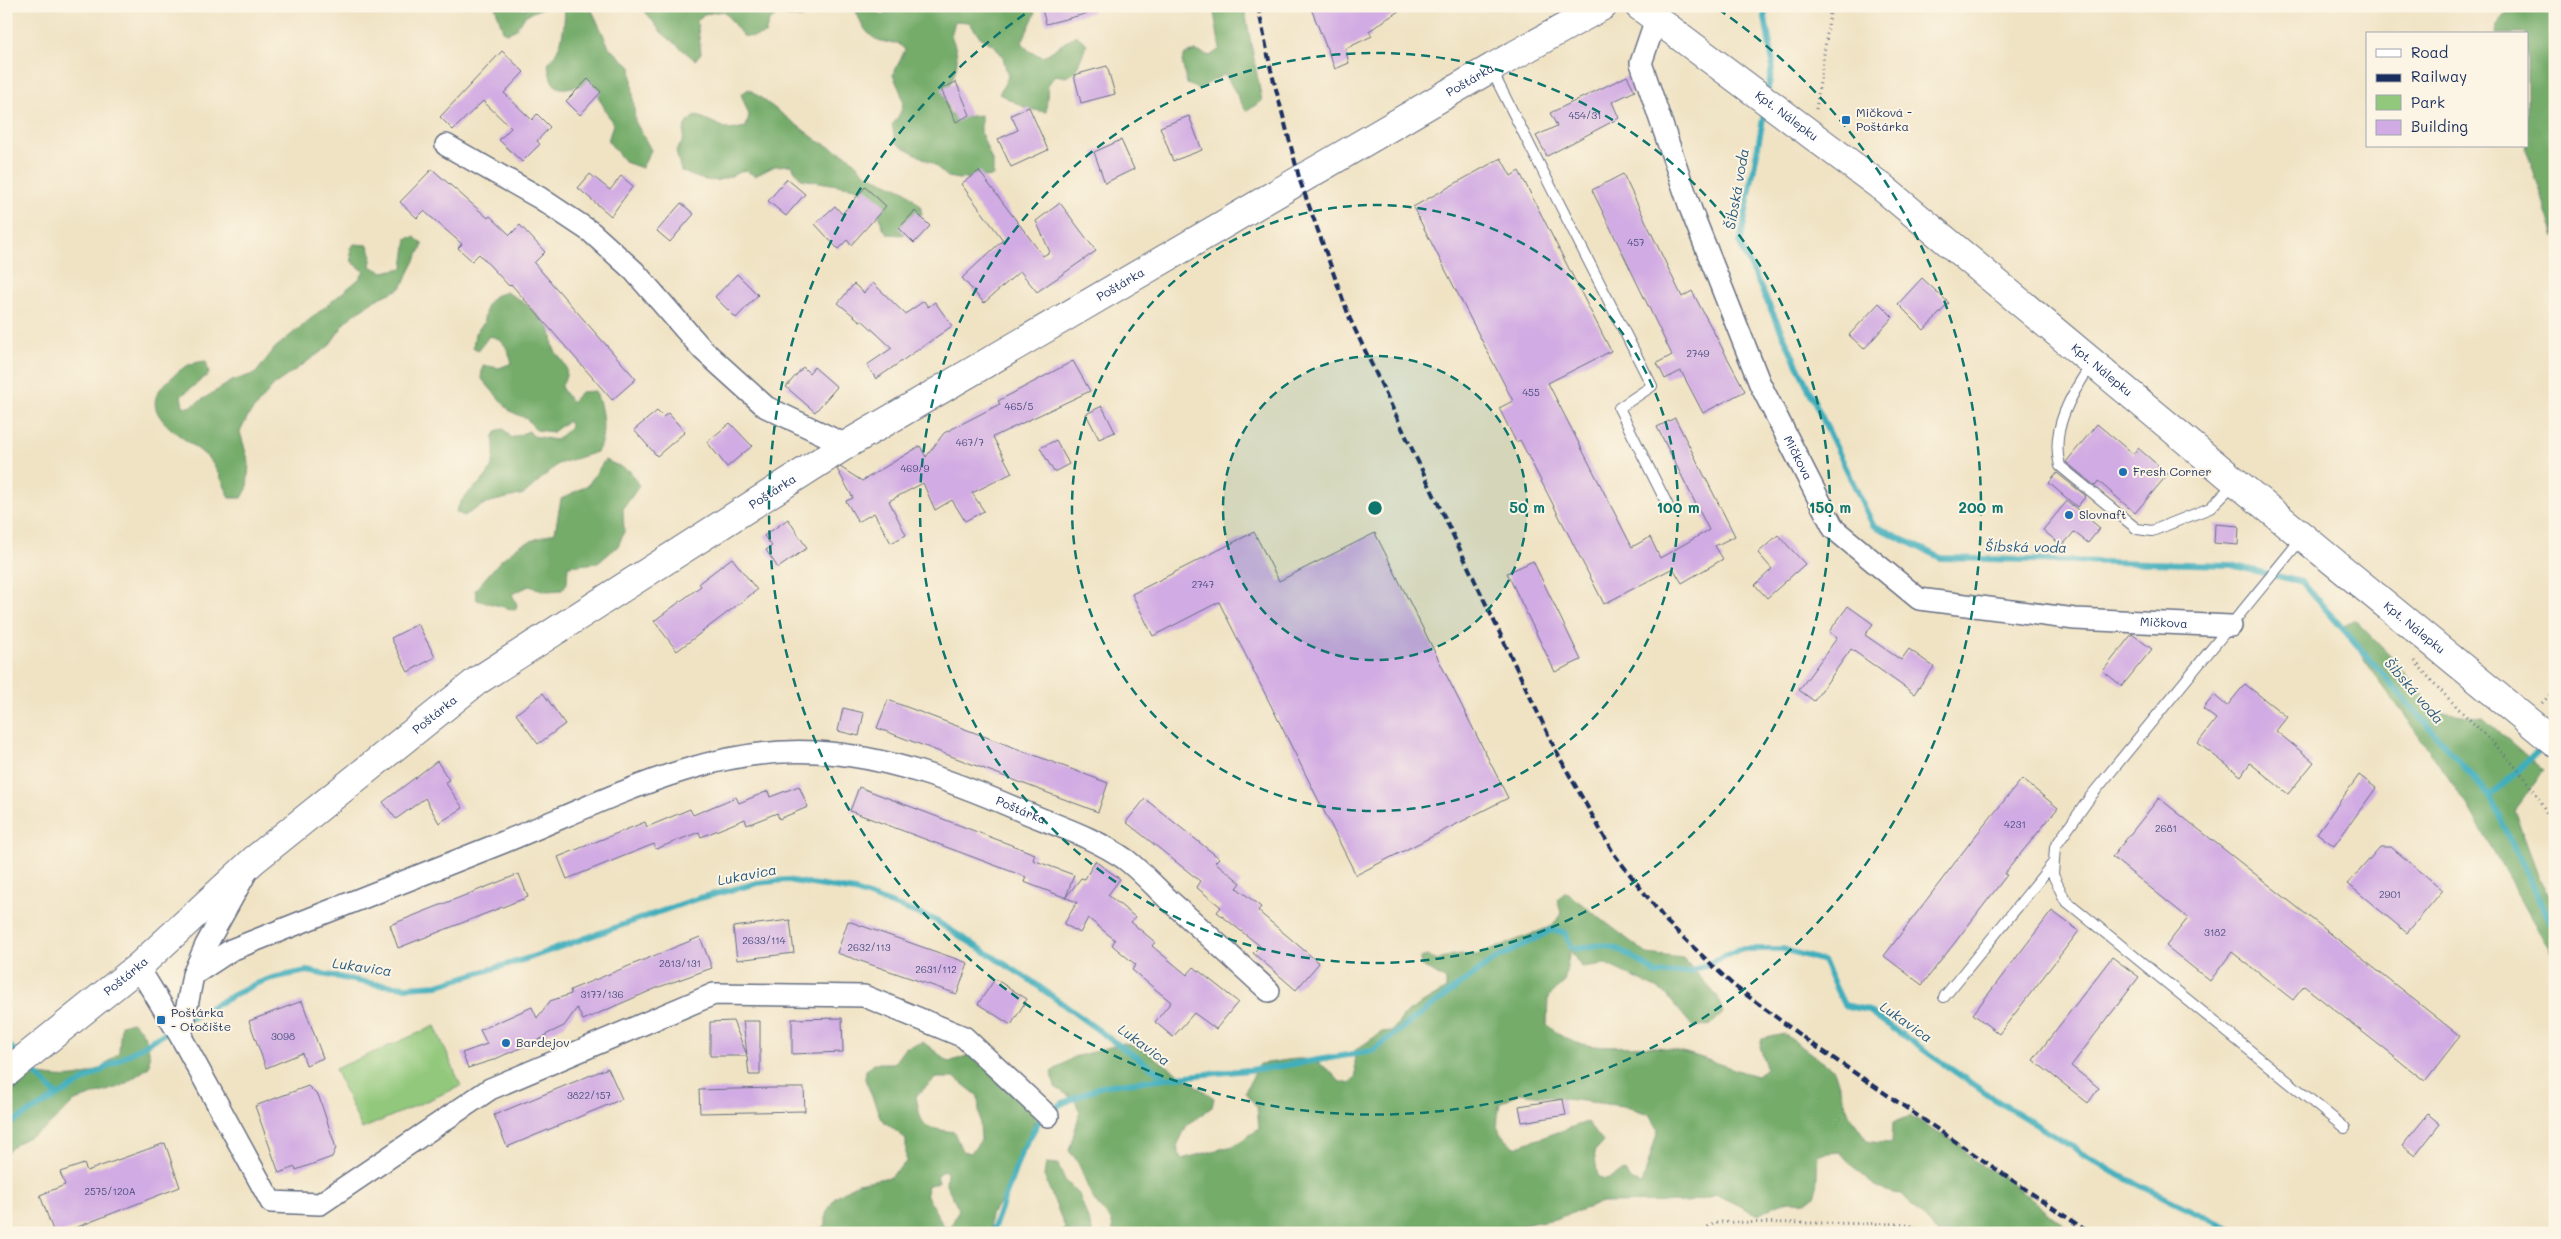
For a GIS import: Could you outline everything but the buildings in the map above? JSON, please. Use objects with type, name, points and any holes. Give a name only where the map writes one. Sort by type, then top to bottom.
[{"type":"street","name":"Poštárka","points":[[6,1073],[138,967],[254,860],[477,681],[846,445],[1493,67],[1603,6]]},
{"type":"street","name":"Kpt. Nálepku","points":[[1648,12],[1883,188],[2302,537],[2555,743]]},
{"type":"street","name":"Mičkova","points":[[1648,12],[1642,63],[1692,210],[1760,384],[1834,529],[1918,599],[2075,619],[2231,626]]},
{"type":"street","points":[[446,146],[540,198],[591,232],[634,271],[703,350],[766,407],[846,445]]},
{"type":"street","name":"Poštárka","points":[[193,975],[231,950],[507,840],[626,790],[694,769],[740,758],[772,752],[816,752],[862,757],[970,789],[1094,842],[1126,860],[1269,991]]},
{"type":"street","points":[[181,1037],[193,975],[206,945],[254,860]]},
{"type":"street","points":[[138,967],[181,1037],[271,1202],[320,1204],[490,1088],[714,994],[864,996],[964,1037],[1048,1116]]},
{"type":"lane","points":[[1493,67],[1498,83],[1652,386],[1619,408],[1669,508]]},
{"type":"lane","points":[[2093,364],[2077,386],[2067,406],[2057,437],[2056,453],[2060,466],[2137,529],[2152,531],[2210,508],[2236,482]]},
{"type":"lane","points":[[2302,537],[2091,796],[2055,847],[2053,875],[2065,900],[2344,1128]]},
{"type":"lane","points":[[1944,997],[2054,862]]},
{"type":"path","points":[[1813,135],[1831,6]]},
{"type":"path","points":[[2411,656],[2437,689],[2478,728],[2526,781],[2555,828]]},
{"type":"path","points":[[1700,1233],[1714,1222],[1908,1224],[1923,1233]]},
{"type":"green space","points":[[495,6],[515,6],[525,10],[527,6],[547,6],[526,15],[515,30],[507,33],[503,31]]},
{"type":"green space","points":[[562,6],[590,6],[609,47],[631,67],[635,121],[651,150],[642,168],[625,162],[608,141],[613,124],[593,87],[558,87],[550,76],[548,63],[557,51],[562,38],[565,7]]},
{"type":"green space","points":[[641,6],[813,6],[810,12],[801,18],[778,15],[769,21],[765,34],[754,37],[743,36],[724,11],[704,14],[697,21],[701,53],[695,60],[661,32]]},
{"type":"green space","points":[[854,6],[871,6],[879,14],[885,14],[889,6],[1034,6],[1035,14],[1022,42],[1029,51],[1043,57],[1076,35],[1087,44],[1075,72],[1066,77],[1055,75],[1048,85],[1046,112],[1028,109],[999,94],[1008,77],[1003,57],[995,46],[980,37],[969,22],[955,21],[951,36],[957,53],[956,67],[944,97],[950,114],[963,117],[981,115],[981,133],[993,163],[993,176],[958,179],[948,177],[932,163],[896,143],[892,125],[901,112],[903,101],[893,75],[905,50],[898,43],[880,41],[869,34]]},
{"type":"green space","points":[[1213,6],[1244,6],[1262,101],[1246,111],[1225,74],[1198,89],[1187,84],[1182,61],[1185,54],[1196,51],[1210,56],[1220,49]]},
{"type":"green space","points":[[2511,6],[2555,6],[2555,237],[2526,148],[2528,148],[2528,32],[2496,32],[2497,25]]},
{"type":"green space","points":[[749,89],[818,141],[848,156],[866,174],[905,191],[920,205],[922,214],[907,225],[903,235],[888,234],[882,227],[877,201],[855,188],[801,179],[791,165],[775,166],[755,176],[745,170],[727,178],[713,181],[700,179],[681,171],[676,151],[683,141],[685,125],[696,115],[730,130],[746,127],[749,115],[741,94]]},
{"type":"green space","points":[[415,237],[423,245],[401,288],[371,302],[347,320],[328,347],[275,384],[248,416],[240,432],[249,463],[247,489],[242,498],[230,498],[212,462],[177,434],[159,415],[155,405],[157,394],[180,370],[199,362],[206,361],[209,374],[181,396],[183,406],[190,407],[232,381],[256,373],[275,348],[359,279],[364,271],[352,262],[350,248],[354,244],[368,245],[372,256],[370,266],[383,272],[403,268],[407,238]]},
{"type":"green space","points":[[506,292],[531,308],[550,330],[553,346],[566,368],[565,379],[561,387],[571,402],[581,392],[595,391],[602,413],[602,438],[597,452],[558,464],[524,494],[486,503],[464,516],[456,512],[461,502],[488,474],[494,453],[493,437],[498,430],[504,429],[511,438],[529,431],[533,436],[556,440],[571,427],[568,421],[553,432],[536,430],[527,419],[510,411],[481,378],[483,365],[499,368],[512,363],[505,345],[499,339],[489,336],[478,351],[473,347],[475,333],[483,324],[487,304],[494,296]]},
{"type":"green space","points":[[605,460],[630,471],[639,486],[623,509],[624,532],[618,546],[598,563],[568,566],[567,583],[562,590],[546,591],[529,586],[512,594],[517,605],[515,610],[477,600],[475,590],[501,560],[520,545],[555,532],[561,499],[588,485]]},
{"type":"green space","points":[[2355,620],[2396,662],[2435,711],[2483,718],[2544,771],[2514,810],[2540,880],[2555,906],[2555,960],[2468,806],[2404,714],[2378,681],[2344,626]]},
{"type":"green space","points":[[1566,892],[1647,954],[1683,958],[1718,997],[1723,1013],[1711,1025],[1693,1027],[1664,992],[1606,964],[1581,967],[1570,950],[1564,983],[1548,997],[1547,1024],[1559,1035],[1587,1045],[1649,1047],[1675,1050],[1757,1076],[1766,1068],[1760,1046],[1762,1039],[1784,1034],[1834,1070],[1849,1114],[1868,1142],[1892,1143],[1893,1123],[1910,1116],[1961,1145],[1974,1162],[2003,1176],[2073,1233],[1937,1233],[1902,1194],[1883,1190],[1867,1180],[1840,1152],[1818,1154],[1816,1195],[1804,1201],[1782,1203],[1758,1215],[1717,1195],[1687,1202],[1601,1203],[1555,1219],[1483,1233],[1113,1233],[1110,1219],[1094,1200],[1078,1163],[1069,1151],[1080,1112],[1074,1099],[1055,1087],[1051,1072],[1074,1057],[1124,1043],[1141,1048],[1214,1098],[1212,1107],[1187,1125],[1177,1146],[1181,1159],[1233,1146],[1259,1129],[1257,1107],[1245,1092],[1259,1064],[1304,1059],[1321,1065],[1340,1082],[1351,1083],[1356,1077],[1354,1051],[1382,1032],[1392,1031],[1406,1013],[1446,989],[1446,980],[1421,965],[1420,958],[1427,956],[1437,961],[1452,955],[1477,955],[1553,926],[1561,913],[1557,899]],"holes":[[[1519,1093],[1623,1106],[1649,1114],[1658,1130],[1642,1184],[1630,1180],[1625,1171],[1606,1179],[1598,1177],[1594,1152],[1603,1142],[1587,1122],[1515,1147],[1504,1137],[1498,1128],[1500,1103]]]},
{"type":"green space","points":[[132,1022],[141,1031],[147,1042],[149,1067],[122,1086],[75,1101],[46,1128],[17,1143],[6,1153],[6,1096],[33,1074],[70,1077],[80,1076],[99,1069],[119,1052],[121,1025]]},
{"type":"green space","points":[[435,1026],[461,1086],[362,1129],[335,1069]]},
{"type":"green space","points":[[923,1042],[949,1062],[969,1055],[1037,1109],[1031,1137],[1013,1169],[1007,1194],[990,1215],[991,1233],[816,1233],[826,1225],[826,1214],[835,1197],[858,1183],[890,1177],[906,1162],[906,1139],[881,1119],[865,1079],[866,1070],[874,1063],[894,1063],[905,1048]],"holes":[[[936,1078],[955,1078],[978,1096],[981,1140],[971,1153],[962,1151],[954,1132],[929,1127],[922,1120],[916,1096]],[[943,1170],[947,1172],[946,1184],[959,1209],[951,1226],[944,1227],[926,1194],[927,1186],[939,1182],[937,1175]]]},
{"type":"green space","points":[[1046,1163],[1058,1164],[1065,1180],[1079,1194],[1093,1233],[1063,1233],[1065,1227],[1044,1176]]},
{"type":"waterway","name":"Šibská voda","points":[[1763,6],[1773,63],[1767,94]]},
{"type":"waterway","name":"Šibská voda","points":[[1765,108],[1740,244],[1873,525],[1941,558],[2231,565],[2302,582],[2490,797],[2555,931]]},
{"type":"waterway","points":[[2490,797],[2532,756],[2548,744]]},
{"type":"waterway","name":"Lukavica","points":[[189,1019],[253,985],[272,978],[307,971],[374,984],[406,987],[438,985],[529,958],[696,899],[758,883],[786,880],[855,891],[933,919],[1030,980],[1167,1078],[1269,1068],[1372,1051],[1490,962],[1551,930],[1564,932],[1572,948],[1600,945],[1615,948],[1623,951],[1656,974],[1690,972],[1740,949],[1783,949],[1823,961],[1844,1005],[1867,1010],[1991,1097],[2113,1172],[2237,1233]]},
{"type":"waterway","name":"Lukavica","points":[[6,1126],[172,1029]]},
{"type":"waterway","points":[[6,1042],[19,1056]]},
{"type":"waterway","points":[[28,1065],[57,1096]]},
{"type":"waterway","points":[[992,1233],[1021,1153],[1040,1119],[1061,1104],[1102,1086],[1167,1078]]},
{"type":"waterway","points":[[875,1233],[892,1233]]},
{"type":"railway","points":[[1258,6],[1271,70],[1300,181],[1350,319],[1557,753],[1614,854],[1667,922],[1733,985],[1808,1041],[2090,1233]]},
{"type":"place","name":"Mičková - Poštárka","points":[[1846,120]]},
{"type":"place","name":"Fresh Corner","points":[[2123,472]]},
{"type":"place","name":"Slovnaft","points":[[2069,515]]},
{"type":"place","name":"Poštárka - Otočište","points":[[161,1020]]},
{"type":"place","name":"Bardejov","points":[[506,1043]]}]
